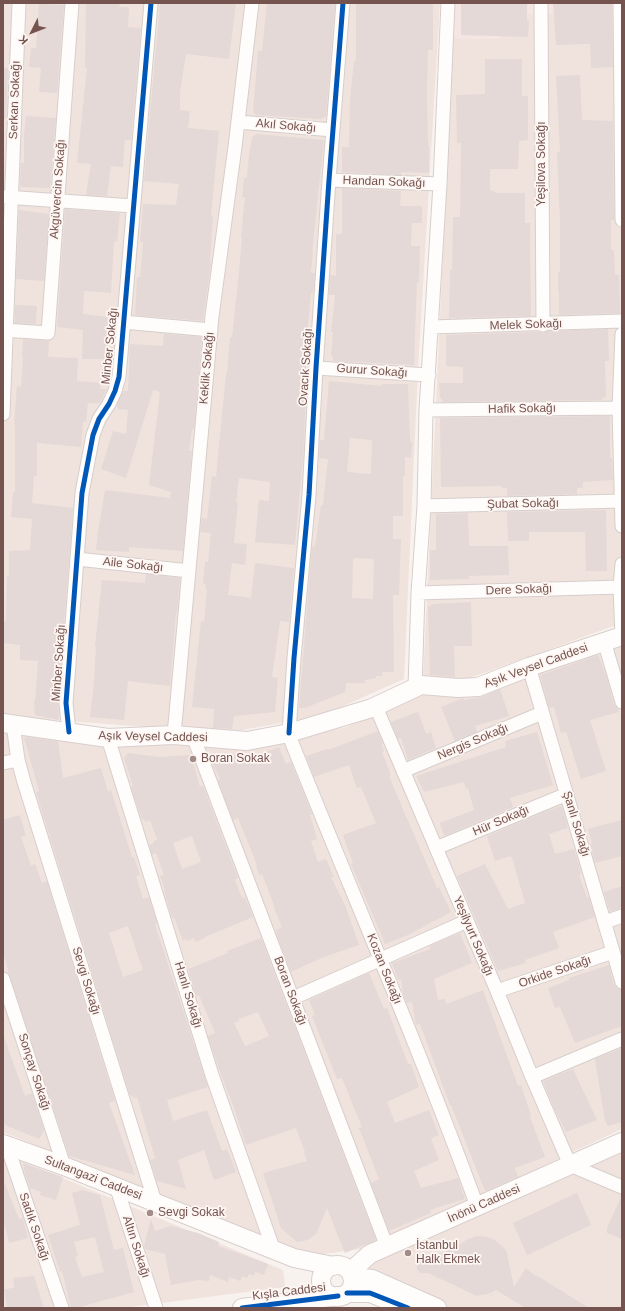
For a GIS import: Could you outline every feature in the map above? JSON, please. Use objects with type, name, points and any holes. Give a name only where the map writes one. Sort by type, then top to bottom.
[{"type":"street","name":"Serkan Sokağı","points":[[3,414],[8,197],[19,3]]},
{"type":"street","name":"Akgüvercin Sokağı","points":[[5,330],[48,333],[72,3]]},
{"type":"street","name":"Minber Sokağı","points":[[69,732],[66,703],[82,493],[93,435],[99,419],[109,404],[115,391],[119,376],[151,3]]},
{"type":"street","name":"Keklik Sokağı","points":[[174,735],[211,330],[252,3]]},
{"type":"street","name":"Ovacık Sokağı","points":[[289,733],[294,658],[309,494],[329,180],[343,3]]},
{"type":"street","points":[[415,688],[418,593],[424,506],[426,410],[440,184],[448,3]]},
{"type":"street","name":"Yeşilova Sokağı","points":[[540,3],[543,325]]},
{"type":"street","points":[[620,3],[622,220]]},
{"type":"street","name":"Akıl Sokağı","points":[[238,122],[333,130]]},
{"type":"street","name":"Handan Sokağı","points":[[329,180],[440,184]]},
{"type":"street","points":[[8,197],[133,206]]},
{"type":"street","name":"Melek Sokağı","points":[[431,327],[543,325],[622,321]]},
{"type":"street","points":[[123,322],[211,330]]},
{"type":"street","points":[[622,334],[619,408],[622,526]]},
{"type":"street","name":"Gurur Sokağı","points":[[316,368],[429,375]]},
{"type":"street","name":"Hafik Sokağı","points":[[426,410],[619,408]]},
{"type":"street","name":"Şubat Sokağı","points":[[424,506],[622,501]]},
{"type":"street","name":"Aile Sokağı","points":[[77,559],[189,571]]},
{"type":"street","points":[[622,564],[620,587],[622,636]]},
{"type":"street","name":"Dere Sokağı","points":[[418,593],[620,587]]},
{"type":"street","name":"Aşık Veysel Caddesi","points":[[8,724],[108,738],[174,735],[247,741],[289,733],[376,707],[421,685],[458,688],[478,686],[528,667],[622,636]]},
{"type":"street","points":[[604,641],[622,702]]},
{"type":"street","name":"Şanlı Sokağı","points":[[528,667],[622,982]]},
{"type":"street","name":"Yeşilyurt Sokağı","points":[[376,707],[570,1165]]},
{"type":"street","name":"Nergis Sokağı","points":[[403,771],[542,713]]},
{"type":"street","name":"Sevgi Sokağı","points":[[8,724],[155,1202]]},
{"type":"street","name":"Kozan Sokağı","points":[[289,733],[449,1128],[477,1206]]},
{"type":"street","name":"Boran Sokağı","points":[[193,736],[387,1247]]},
{"type":"street","name":"Hanlı Sokağı","points":[[108,738],[212,1075],[274,1251]]},
{"type":"street","points":[[3,763],[18,760]]},
{"type":"street","name":"Hür Sokağı","points":[[436,848],[567,794]]},
{"type":"street","points":[[605,922],[622,916]]},
{"type":"street","points":[[293,998],[467,920]]},
{"type":"street","name":"Orkide Sokağı","points":[[497,991],[613,952]]},
{"type":"street","name":"Sonçay Sokağı","points":[[3,979],[64,1166]]},
{"type":"street","points":[[532,1077],[622,1039]]},
{"type":"street","name":"İnönü Caddesi","points":[[338,1279],[370,1254],[622,1142]]},
{"type":"street","name":"Sultangazi Caddesi","points":[[5,1145],[116,1186],[294,1258],[338,1279],[408,1308]]},
{"type":"street","name":"Sadık Sokağı","points":[[5,1145],[62,1308]]},
{"type":"street","points":[[570,1165],[622,1187]]},
{"type":"street","name":"Altın Sokağı","points":[[116,1186],[156,1308]]},
{"type":"street","name":"Sultangazi Caddesi","points":[[338,1279],[372,1279],[437,1308]]},
{"type":"street","name":"Kışla Caddesi","points":[[242,1308],[284,1302],[338,1279]]},
{"type":"shaded area","points":[[3,3],[440,3],[418,369],[404,679],[321,716],[225,733],[3,716]]},
{"type":"shaded area","points":[[454,3],[622,3],[622,11],[503,14],[501,39],[453,38]]},
{"type":"shaded area","points":[[622,11],[622,623],[467,679],[423,680],[453,38],[501,39],[502,14]]},
{"type":"shaded area","points":[[622,642],[622,1129],[368,1248],[303,1257],[202,1212],[3,1132],[3,729],[248,748],[347,727],[423,692]]},
{"type":"shaded area","points":[[622,1148],[622,1308],[444,1308],[368,1274],[373,1258]]},
{"type":"shaded area","points":[[3,1153],[283,1270],[285,1287],[123,1308],[3,1308]]},
{"type":"building","points":[[86,3],[120,3],[119,7],[129,7],[128,27],[141,28],[131,140],[125,140],[123,167],[111,166],[107,196],[86,195],[91,164],[77,163],[87,68],[85,68]]},
{"type":"building","points":[[160,3],[236,3],[229,59],[186,54],[180,92],[180,110],[190,111],[188,128],[219,131],[211,216],[213,216],[211,262],[203,321],[135,315],[137,277],[140,277],[143,242],[140,242],[143,204],[176,205],[179,184],[144,181]]},
{"type":"building","points":[[267,3],[335,3],[326,116],[321,119],[256,115],[253,111],[258,51],[262,51]]},
{"type":"building","points":[[356,3],[433,3],[433,50],[428,50],[427,90],[429,173],[401,172],[401,175],[342,172],[342,147],[349,147],[350,99],[354,61],[356,61]]},
{"type":"building","points":[[461,3],[527,3],[527,21],[529,21],[528,37],[461,35]]},
{"type":"building","points":[[553,3],[612,3],[613,67],[591,68],[590,44],[556,45]]},
{"type":"building","points":[[39,4],[64,5],[57,93],[39,92],[41,68],[29,67],[31,48],[36,48]]},
{"type":"building","points":[[485,59],[522,59],[522,96],[528,96],[528,140],[519,141],[518,169],[490,169],[490,190],[498,193],[525,193],[525,223],[530,223],[531,316],[449,318],[453,217],[460,217],[461,143],[457,143],[456,95],[485,94]]},
{"type":"building","points":[[3,68],[8,68],[6,119],[3,118]]},
{"type":"building","points":[[580,75],[582,120],[613,121],[614,220],[611,220],[611,250],[614,250],[615,275],[619,275],[620,313],[559,315],[558,272],[560,272],[560,221],[557,152],[560,152],[556,76]]},
{"type":"building","points":[[26,116],[56,118],[50,188],[20,187],[21,163],[24,163]]},
{"type":"building","points":[[256,134],[324,140],[312,253],[311,273],[315,273],[313,293],[311,293],[307,337],[305,379],[307,379],[303,457],[295,545],[255,542],[259,500],[269,501],[270,482],[239,478],[234,543],[247,544],[245,565],[232,563],[228,595],[251,598],[255,563],[294,568],[289,622],[280,621],[272,677],[278,678],[275,712],[234,716],[232,729],[213,728],[214,709],[192,707],[201,621],[204,622],[207,589],[205,588],[206,584],[203,584],[205,562],[208,562],[211,533],[200,532],[202,518],[207,519],[212,476],[216,477],[230,337],[232,337],[238,282],[245,197],[242,197],[244,178],[247,178],[252,138]]},
{"type":"building","points":[[342,188],[401,191],[400,206],[422,206],[422,223],[412,223],[411,246],[420,246],[414,365],[334,361],[331,354],[333,332],[331,332],[335,295],[329,295],[330,275],[336,276],[336,234],[342,234]]},
{"type":"building","points":[[65,209],[120,213],[117,242],[114,241],[111,293],[84,291],[83,314],[109,317],[106,359],[82,359],[83,330],[57,327]]},
{"type":"building","points":[[19,210],[49,214],[44,281],[16,279]]},
{"type":"building","points":[[15,305],[37,306],[36,324],[15,323]]},
{"type":"building","points":[[608,329],[609,361],[605,361],[606,396],[601,400],[444,402],[440,397],[439,383],[463,383],[463,367],[446,366],[446,335],[543,333],[548,331]]},
{"type":"building","points":[[164,334],[202,337],[194,429],[192,429],[189,451],[192,451],[183,551],[129,547],[129,552],[96,550],[105,490],[170,498],[171,492],[149,485],[160,392],[153,390],[126,478],[101,469],[113,431],[126,434],[128,410],[118,409],[117,405],[123,391],[128,391],[130,344],[163,346]]},
{"type":"building","points":[[23,339],[49,341],[48,357],[78,358],[77,381],[101,383],[100,389],[107,389],[100,403],[88,403],[86,422],[83,422],[81,447],[37,443],[37,476],[34,476],[32,503],[73,508],[58,702],[58,720],[35,715],[34,701],[38,661],[20,660],[20,645],[3,643],[3,621],[6,621],[7,576],[9,576],[9,551],[30,550],[32,519],[11,517],[13,492],[15,492],[14,425],[17,386],[21,387]]},
{"type":"building","points":[[329,381],[382,386],[382,384],[408,384],[410,441],[412,442],[411,458],[405,457],[405,476],[403,476],[403,516],[393,516],[393,539],[401,539],[399,595],[393,595],[394,672],[382,672],[382,676],[376,676],[376,678],[365,680],[365,683],[346,683],[345,692],[305,708],[299,708],[312,546],[315,547],[321,505],[323,505],[328,459],[319,458],[320,440],[324,440]],"holes":[[[350,438],[372,440],[371,474],[347,472]],[[353,558],[374,559],[373,599],[352,598]]]},
{"type":"building","points":[[610,416],[610,458],[612,458],[613,480],[583,482],[583,488],[577,488],[577,494],[507,496],[507,488],[502,488],[502,486],[441,487],[440,418]]},
{"type":"building","points":[[606,510],[607,571],[586,571],[585,532],[529,532],[529,541],[508,541],[507,512]]},
{"type":"building","points":[[468,513],[469,546],[508,546],[509,575],[469,576],[469,579],[430,580],[430,550],[436,550],[436,514]]},
{"type":"building","points":[[146,574],[180,578],[170,686],[128,681],[124,720],[90,717],[94,683],[95,646],[102,580],[145,583]]},
{"type":"building","points":[[471,602],[472,646],[454,646],[455,677],[430,675],[428,607],[433,604]]},
{"type":"building","points":[[598,655],[606,675],[614,704],[619,712],[590,720],[606,771],[581,779],[566,732],[561,733],[554,707],[549,708],[540,675]]},
{"type":"building","points":[[500,689],[509,716],[475,726],[477,732],[455,741],[441,707],[463,698],[464,700],[482,697]]},
{"type":"building","points":[[418,712],[426,734],[431,732],[436,748],[408,760],[401,738],[398,739],[391,722]]},
{"type":"building","points":[[378,731],[383,744],[381,744],[384,751],[382,752],[391,775],[389,776],[437,888],[439,887],[451,912],[408,935],[385,944],[351,864],[353,863],[343,835],[376,823],[361,787],[357,788],[349,765],[314,777],[306,756],[327,749],[328,750]]},
{"type":"building","points":[[537,732],[553,785],[510,798],[513,807],[444,836],[440,823],[474,810],[468,788],[466,789],[464,782],[424,792],[416,776],[506,747],[505,741]]},
{"type":"building","points":[[24,737],[58,741],[63,778],[101,768],[108,792],[111,790],[132,857],[134,857],[140,875],[136,876],[143,899],[149,897],[157,923],[155,924],[208,1087],[167,1100],[173,1121],[207,1110],[222,1151],[227,1149],[236,1172],[214,1180],[204,1150],[178,1160],[186,1189],[157,1181],[150,1160],[155,1158],[137,1097],[133,1098],[132,1095],[130,1096],[36,792],[39,791]],"holes":[[[128,926],[143,970],[123,977],[109,933]]]},
{"type":"building","points":[[279,747],[286,764],[291,762],[312,814],[310,815],[317,839],[311,841],[318,862],[326,859],[334,877],[331,877],[345,905],[359,945],[324,957],[291,972],[276,933],[276,930],[282,927],[275,908],[262,874],[259,875],[257,865],[238,818],[233,820],[218,780],[220,779],[211,760],[222,755],[224,758],[230,755],[230,757],[243,751],[246,757],[257,753],[258,755]]},
{"type":"building","points":[[128,753],[159,757],[191,755],[200,787],[203,786],[238,878],[235,880],[242,898],[245,897],[253,917],[195,942],[194,938],[183,941],[174,917],[172,918],[164,891],[165,890],[160,876],[164,875],[156,853],[152,855],[149,845],[154,843],[153,841],[157,840],[150,820],[145,822],[144,819],[142,820],[131,787],[133,786],[124,758]],"holes":[[[192,836],[201,862],[182,869],[173,843]]]},
{"type":"building","points":[[562,806],[568,828],[549,834],[555,854],[574,849],[580,868],[581,874],[579,875],[587,898],[589,897],[595,917],[553,932],[559,948],[525,960],[526,963],[498,971],[457,876],[485,864],[508,909],[525,903],[512,857],[510,856],[495,861],[487,836]]},
{"type":"building","points":[[20,815],[26,836],[21,837],[31,866],[35,864],[42,883],[47,881],[115,1101],[109,1103],[135,1175],[69,1156],[9,974],[3,952],[3,820]]},
{"type":"building","points":[[622,820],[622,856],[595,863],[588,829]]},
{"type":"building","points":[[622,886],[622,908],[610,912],[604,892]]},
{"type":"building","points":[[460,933],[472,963],[434,979],[438,1000],[445,999],[446,1004],[483,990],[518,1086],[521,1085],[531,1116],[530,1117],[545,1157],[515,1168],[518,1177],[485,1191],[450,1105],[420,1024],[416,1025],[412,1002],[407,1003],[403,994],[401,979],[398,980],[392,963],[430,949],[429,946]]},
{"type":"building","points":[[261,938],[376,1240],[345,1253],[327,1208],[316,1234],[308,1240],[297,1242],[281,1228],[263,1173],[307,1161],[305,1152],[296,1128],[246,1145],[208,1036],[215,1033],[199,995],[196,996],[188,969],[228,953],[227,951]],"holes":[[[258,1012],[269,1036],[245,1046],[234,1023],[239,1021],[239,1019]]]},
{"type":"building","points":[[609,965],[614,985],[622,990],[622,1026],[575,1043],[560,1007],[555,1008],[548,988],[569,980],[569,978]]},
{"type":"building","points":[[369,973],[384,1009],[387,1008],[408,1064],[411,1064],[419,1087],[387,1102],[395,1123],[429,1110],[439,1135],[431,1138],[439,1160],[414,1171],[421,1188],[458,1178],[465,1199],[430,1210],[431,1213],[389,1231],[371,1183],[379,1179],[359,1128],[362,1127],[342,1078],[337,1079],[312,1016],[315,1015],[309,1000]]},
{"type":"building","points":[[4,1037],[25,1096],[32,1093],[44,1130],[39,1139],[5,1125],[3,1118]]},
{"type":"building","points":[[622,1048],[622,1122],[608,1126],[605,1121],[595,1059]]},
{"type":"building","points":[[573,1069],[597,1120],[566,1132],[543,1081]]},
{"type":"building","points":[[23,1163],[63,1177],[56,1200],[40,1195],[41,1192],[30,1188]]},
{"type":"building","points":[[3,1179],[19,1219],[23,1218],[28,1238],[9,1243],[3,1219]]},
{"type":"building","points":[[82,1190],[100,1195],[114,1250],[123,1248],[134,1292],[76,1308],[71,1308],[62,1271],[60,1272],[48,1235],[80,1225],[72,1193]],"holes":[[[95,1237],[104,1272],[82,1277],[75,1257],[78,1256],[74,1242]]]},
{"type":"building","points":[[577,1193],[591,1225],[527,1255],[513,1223]]},
{"type":"building","points":[[622,1195],[622,1239],[607,1233],[607,1228]]},
{"type":"building","points":[[151,1219],[155,1231],[171,1226],[198,1233],[219,1242],[218,1246],[268,1264],[264,1275],[255,1272],[254,1276],[249,1274],[247,1278],[242,1276],[240,1281],[229,1277],[228,1282],[210,1275],[209,1281],[198,1280],[171,1285],[165,1254],[145,1249],[144,1245]]},
{"type":"building","points":[[477,1236],[488,1237],[496,1241],[506,1250],[514,1287],[526,1268],[538,1278],[536,1275],[589,1308],[526,1308],[496,1290],[491,1293],[477,1296],[428,1273],[420,1273],[417,1269],[419,1260],[426,1261],[468,1239]]},
{"type":"building","points":[[34,1276],[44,1308],[7,1308],[4,1289],[14,1288],[13,1278]]},
{"type":"cycle path","points":[[69,732],[66,703],[82,493],[93,435],[99,419],[109,404],[115,391],[119,377],[151,3]]},
{"type":"cycle path","points":[[289,733],[294,658],[309,495],[316,368],[343,3]]},
{"type":"cycle path","points":[[347,1293],[370,1293],[408,1308]]},
{"type":"cycle path","points":[[242,1308],[338,1296]]},
{"type":"place","name":"Boran Sokak","points":[[193,759]]},
{"type":"place","name":"Sevgi Sokak","points":[[150,1213]]},
{"type":"place","name":"İstanbul Halk Ekmek","points":[[408,1253]]}]
